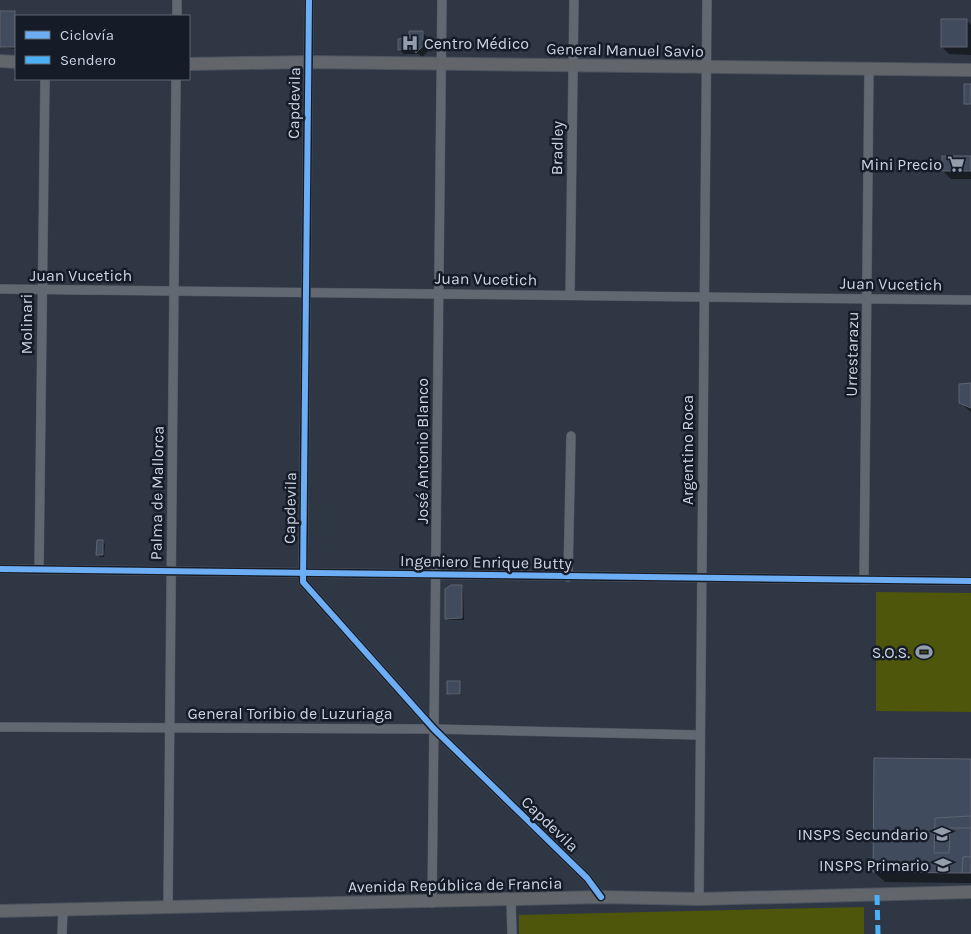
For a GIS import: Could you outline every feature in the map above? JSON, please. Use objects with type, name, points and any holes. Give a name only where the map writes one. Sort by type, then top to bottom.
[{"type":"main road","points":[[0,61],[15,62]]},
{"type":"main road","name":"General Manuel Savio","points":[[190,64],[308,62],[971,70]]},
{"type":"main road","name":"Avenida República de Francia","points":[[0,911],[601,898],[699,899],[971,892]]},
{"type":"street","points":[[176,15],[177,0]]},
{"type":"street","name":"Capdevila","points":[[309,0],[303,574],[305,586],[434,729],[587,878],[601,898]]},
{"type":"street","name":"José Antonio Blanco","points":[[432,903],[442,0]]},
{"type":"street","name":"Bradley","points":[[570,295],[574,0]]},
{"type":"street","name":"Argentino Roca","points":[[699,899],[707,0]]},
{"type":"street","name":"Urrestarazu","points":[[864,580],[869,69]]},
{"type":"street","name":"Molinari","points":[[39,569],[45,80]]},
{"type":"street","name":"Palma de Mallorca","points":[[168,907],[176,290],[176,80]]},
{"type":"street","name":"Juan Vucetich","points":[[0,289],[971,300]]},
{"type":"street","points":[[568,577],[570,436]]},
{"type":"street","name":"Ingeniero Enrique Butty","points":[[0,569],[971,581]]},
{"type":"street","name":"General Toribio de Luzuriaga","points":[[0,727],[434,729],[700,735]]},
{"type":"street","points":[[511,901],[512,934]]},
{"type":"street","points":[[62,910],[62,934]]},
{"type":"green space","name":"S.O.S.","points":[[876,592],[971,593],[971,712],[876,711]]},
{"type":"green space","points":[[864,907],[864,934],[519,934],[519,915]]},
{"type":"building","points":[[0,11],[15,11],[15,47],[0,47]]},
{"type":"building","points":[[941,19],[967,19],[967,47],[941,47]]},
{"type":"building","name":"Centro Médico","points":[[409,31],[423,31],[423,46],[416,53],[413,49],[398,50],[398,39],[409,37]]},
{"type":"building","points":[[964,84],[971,84],[971,104],[964,104]]},
{"type":"building","name":"Mini Precio","points":[[942,156],[971,156],[971,171],[942,171]]},
{"type":"building","points":[[971,383],[971,408],[959,403],[959,384]]},
{"type":"building","points":[[97,540],[103,540],[103,555],[96,555]]},
{"type":"building","points":[[451,585],[462,585],[462,618],[445,619],[445,589]]},
{"type":"building","points":[[447,681],[460,681],[460,694],[447,694]]},
{"type":"building","points":[[874,758],[971,759],[971,857],[963,857],[962,873],[873,872]]},
{"type":"building","points":[[971,816],[971,828],[950,828],[949,853],[934,853],[935,818]]},
{"type":"building","points":[[963,857],[971,857],[971,873],[962,873]]},
{"type":"marked path","points":[[877,895],[878,934]]},
{"type":"cycle path","points":[[309,0],[303,582],[434,729],[587,878],[601,897]]},
{"type":"cycle path","points":[[0,569],[971,581]]},
{"type":"place","name":"Centro Médico","points":[[410,43]]},
{"type":"place","name":"Mini Precio","points":[[956,164]]},
{"type":"place","name":"S.O.S.","points":[[924,652]]},
{"type":"place","name":"INSPS Secundario","points":[[942,834]]},
{"type":"place","name":"INSPS Primario","points":[[943,865]]}]
